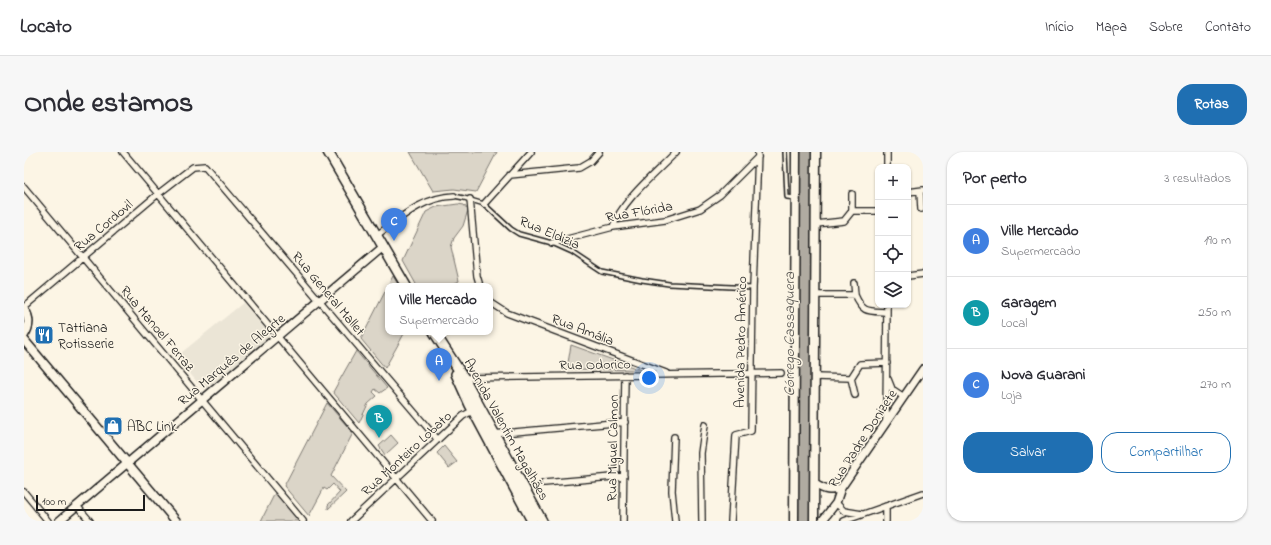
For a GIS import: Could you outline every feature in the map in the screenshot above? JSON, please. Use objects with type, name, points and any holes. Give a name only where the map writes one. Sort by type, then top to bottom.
[{"type":"main road","points":[[328,152],[404,283]]},
{"type":"main road","points":[[794,521],[796,152]]},
{"type":"main road","points":[[814,521],[816,152]]},
{"type":"main road","points":[[24,308],[27,314],[28,324],[24,334]]},
{"type":"main road","name":"Avenida Valentim Magalhães","points":[[436,335],[461,378],[490,434],[542,521]]},
{"type":"main road","points":[[24,340],[176,521]]},
{"type":"main road","name":"Avenida Valentim Magalhães","points":[[490,434],[532,521]]},
{"type":"street","points":[[123,152],[432,521]]},
{"type":"street","points":[[484,204],[531,152]]},
{"type":"street","points":[[510,176],[579,168],[591,161],[599,152]]},
{"type":"street","points":[[613,227],[616,217],[624,206],[676,152]]},
{"type":"street","points":[[887,152],[887,164]]},
{"type":"street","name":"Rua Flórida","points":[[552,243],[613,227],[665,220],[700,209],[720,195],[758,155]]},
{"type":"street","name":"Avenida Pedro Américo","points":[[731,521],[736,435],[751,431],[753,288],[758,155]]},
{"type":"street","name":"Rua Cordovil","points":[[24,308],[158,194],[194,167],[200,165]]},
{"type":"street","name":"Rua General Mallet","points":[[200,165],[208,168],[438,440]]},
{"type":"street","name":"Rua Manoel Ferraz","points":[[24,187],[304,521]]},
{"type":"street","points":[[911,192],[922,191],[921,209]]},
{"type":"street","points":[[816,224],[844,221],[852,211],[852,194]]},
{"type":"street","name":"Rua Eldizia","points":[[376,235],[421,204],[433,199],[454,196]]},
{"type":"street","points":[[470,200],[477,276],[479,283]]},
{"type":"street","points":[[852,211],[875,211]]},
{"type":"street","name":"Rua Marquês de Alegrte","points":[[59,521],[383,247]]},
{"type":"street","points":[[911,276],[923,274]]},
{"type":"street","points":[[854,283],[855,295],[860,307],[864,310],[887,312]]},
{"type":"street","points":[[816,295],[855,295]]},
{"type":"street","name":"Rua Amália","points":[[493,304],[507,313],[670,374]]},
{"type":"street","points":[[886,424],[887,308]]},
{"type":"street","points":[[855,395],[851,378],[860,364],[887,363]]},
{"type":"street","name":"Rua Padre Donizete","points":[[822,521],[836,504],[841,488],[923,369]]},
{"type":"street","name":"Rua Odorico","points":[[461,378],[781,373]]},
{"type":"street","name":"Rua Miguel Calmon","points":[[623,521],[625,375]]},
{"type":"street","points":[[815,377],[851,378]]},
{"type":"street","points":[[887,377],[892,389],[904,397]]},
{"type":"street","name":"Rua Monteiro Lobato","points":[[351,521],[463,416],[476,409]]},
{"type":"street","points":[[490,434],[625,422]]},
{"type":"street","points":[[702,521],[701,453],[705,425]]},
{"type":"street","points":[[674,437],[672,491],[675,521]]},
{"type":"street","points":[[544,483],[624,476]]},
{"type":"street","points":[[814,484],[831,491],[841,488]]},
{"type":"street","points":[[24,492],[48,521]]},
{"type":"street","points":[[844,521],[923,493]]},
{"type":"street","points":[[836,504],[844,511],[862,514]]},
{"type":"street","points":[[77,506],[90,521]]},
{"type":"street","points":[[886,506],[886,521]]},
{"type":"lane","points":[[785,152],[787,197],[796,198]]},
{"type":"lane","name":"Rua Eldizia","points":[[454,196],[484,204],[511,229],[519,234],[552,243],[572,252],[602,272],[669,284],[753,288]]},
{"type":"shaded area","points":[[410,152],[497,152],[476,192],[454,189],[433,191]]},
{"type":"shaded area","points":[[458,204],[464,205],[468,210],[463,226],[454,238],[451,247],[459,281],[455,283],[415,283],[403,261],[426,212],[436,207]]},
{"type":"shaded area","points":[[393,276],[397,283],[389,283]]},
{"type":"shaded area","points":[[385,292],[385,335],[403,335],[385,368],[361,339]]},
{"type":"shaded area","points":[[243,303],[268,332],[268,338],[206,389],[203,389],[176,357]]},
{"type":"shaded area","points":[[571,345],[641,370],[567,369]]},
{"type":"shaded area","points":[[356,351],[387,388],[380,393],[375,389],[373,392],[377,396],[368,404],[359,423],[333,392]]},
{"type":"shaded area","points":[[327,403],[353,433],[331,476],[346,492],[328,509],[328,505],[340,492],[333,484],[327,490],[324,488],[309,516],[284,486]]},
{"type":"shaded area","points":[[391,435],[398,443],[385,455],[379,446]]},
{"type":"shaded area","points":[[444,446],[457,462],[449,468],[437,453]]},
{"type":"shaded area","points":[[275,493],[301,521],[261,521]]},
{"type":"waterway","name":"Córrego Cassaquera","points":[[804,517],[806,152]]},
{"type":"place","name":"Nova Guarani","points":[[394,241]]},
{"type":"place","name":"Tattiana Rotisserie","points":[[44,335]]},
{"type":"place","name":"Ville Mercado","points":[[439,381]]},
{"type":"place","name":"ABC Link","points":[[113,426]]},
{"type":"place","name":"Garagem","points":[[379,438]]}]
